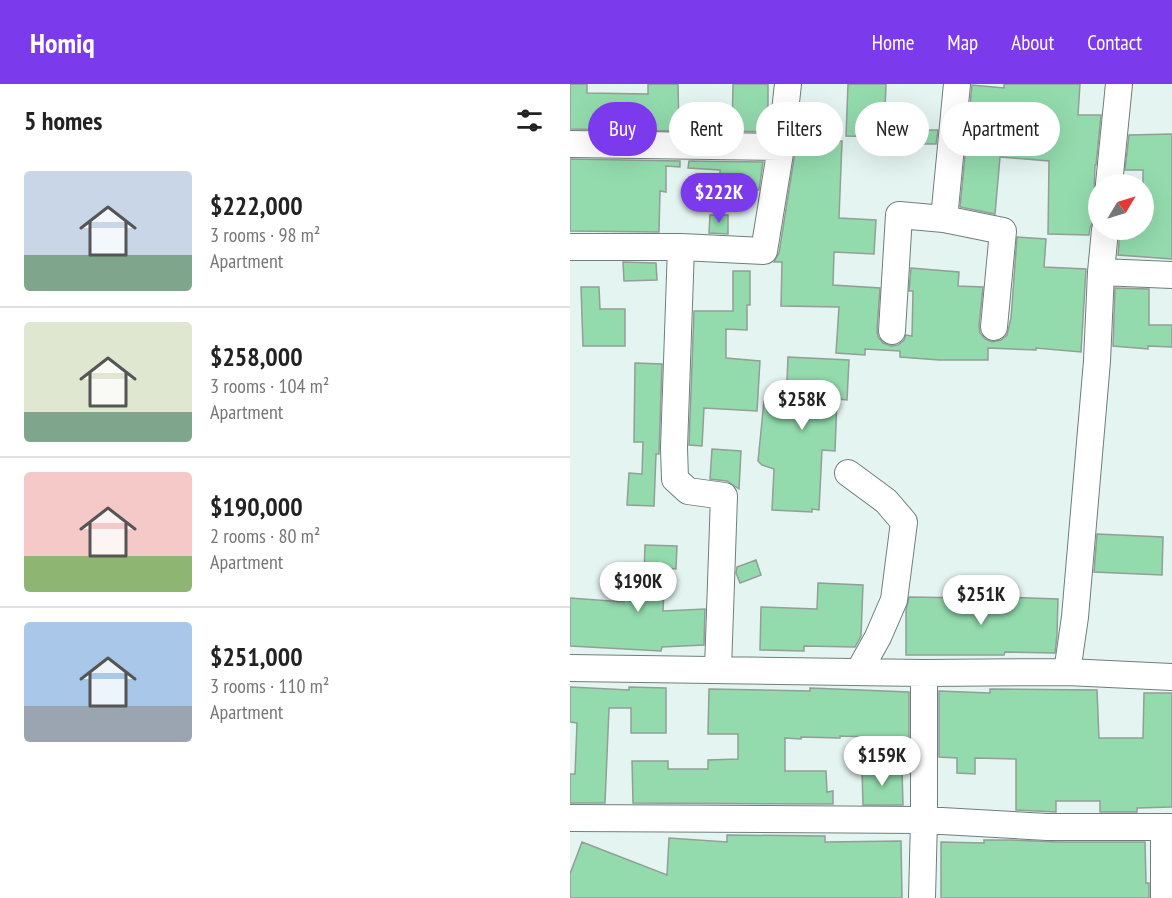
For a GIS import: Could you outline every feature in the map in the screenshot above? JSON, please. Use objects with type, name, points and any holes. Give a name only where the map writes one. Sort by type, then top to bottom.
[{"type":"street","points":[[786,102],[788,84]]},
{"type":"street","points":[[944,219],[957,84]]},
{"type":"street","points":[[1110,174],[1119,84]]},
{"type":"street","points":[[570,144],[756,147]]},
{"type":"street","points":[[570,265],[570,248],[681,247],[764,251],[780,156]]},
{"type":"street","points":[[892,331],[899,215],[944,219],[1003,231],[994,327]]},
{"type":"street","points":[[1067,672],[1076,605],[1097,361],[1104,240]]},
{"type":"street","points":[[681,247],[674,448],[675,479],[688,491],[724,496],[718,669]]},
{"type":"street","points":[[1101,272],[1172,275]]},
{"type":"street","points":[[848,473],[886,501],[904,522],[894,600],[878,637],[859,671]]},
{"type":"street","points":[[570,668],[924,673],[1067,672],[1172,677]]},
{"type":"street","points":[[922,898],[924,673]]},
{"type":"street","points":[[570,819],[924,820],[1047,827],[1168,827],[1164,898]]},
{"type":"building","points":[[570,84],[587,84],[587,93],[648,94],[648,84],[678,84],[678,102],[669,102],[669,131],[657,131],[657,102],[588,102],[588,129],[570,129]]},
{"type":"building","points":[[733,84],[768,84],[768,102],[756,102],[756,132],[744,131],[744,102],[733,102]]},
{"type":"building","points":[[848,84],[886,84],[885,102],[855,102],[855,136],[846,136]]},
{"type":"building","points":[[1004,84],[1080,84],[1078,115],[1101,115],[1095,174],[1088,174],[1088,235],[1048,234],[1049,161],[1000,157],[995,214],[960,207],[965,156],[1060,156],[1060,102],[970,102],[972,85],[1004,88]]},
{"type":"building","points":[[929,130],[938,130],[936,144],[929,144]]},
{"type":"building","points":[[1172,134],[1172,259],[1118,255],[1119,240],[1154,240],[1154,174],[1143,174],[1143,170],[1125,170],[1129,135]]},
{"type":"building","points":[[794,156],[841,156],[839,218],[876,220],[874,254],[834,252],[833,285],[880,288],[877,330],[878,337],[883,343],[891,346],[898,345],[906,335],[912,336],[913,291],[909,291],[911,268],[959,272],[958,286],[983,287],[980,333],[992,342],[1001,340],[1007,335],[1011,318],[1017,237],[1046,239],[1044,267],[1086,269],[1081,352],[1036,348],[1036,350],[988,348],[988,360],[900,357],[900,351],[865,349],[865,355],[836,353],[839,307],[781,306],[782,262],[774,262],[779,253]]},
{"type":"building","points":[[570,159],[680,161],[680,167],[666,166],[666,192],[660,191],[659,232],[570,231]]},
{"type":"building","points":[[689,161],[763,162],[759,190],[720,189],[720,170],[688,168]]},
{"type":"building","points":[[710,215],[728,215],[728,234],[709,233]]},
{"type":"building","points":[[623,262],[656,263],[657,280],[624,281]]},
{"type":"building","points":[[733,271],[750,271],[750,305],[747,305],[747,330],[726,329],[726,358],[760,361],[757,411],[704,408],[702,446],[689,445],[694,311],[733,311]]},
{"type":"building","points":[[581,287],[599,287],[600,309],[625,309],[625,346],[583,346]]},
{"type":"building","points":[[1115,288],[1149,289],[1149,325],[1172,325],[1172,347],[1148,346],[1148,349],[1113,346]]},
{"type":"building","points":[[788,357],[849,360],[847,400],[837,399],[835,451],[822,450],[819,510],[812,509],[812,512],[772,510],[774,469],[758,461],[764,401],[786,403]]},
{"type":"building","points":[[635,363],[662,364],[659,454],[656,454],[654,506],[627,505],[629,473],[642,474],[643,442],[634,442]]},
{"type":"building","points":[[712,449],[741,451],[739,489],[727,481],[710,479]]},
{"type":"building","points":[[1097,534],[1163,537],[1162,575],[1094,572]]},
{"type":"building","points":[[645,545],[677,546],[676,569],[665,568],[663,611],[705,609],[704,645],[662,647],[661,651],[570,646],[570,598],[624,602],[625,573],[644,573]]},
{"type":"building","points":[[756,560],[761,575],[740,583],[736,573],[737,567]]},
{"type":"building","points":[[818,583],[863,585],[861,636],[855,647],[804,646],[804,651],[760,650],[761,607],[817,609]]},
{"type":"building","points":[[971,596],[1058,599],[1055,653],[906,655],[906,610],[909,597],[971,598]]},
{"type":"building","points":[[570,687],[629,690],[629,687],[666,688],[666,733],[631,733],[631,708],[609,708],[605,803],[570,803],[570,774],[575,774],[577,723],[570,722]]},
{"type":"building","points":[[810,688],[909,692],[909,738],[840,736],[840,738],[785,738],[785,771],[826,771],[827,792],[833,791],[833,804],[633,803],[632,761],[668,761],[668,769],[708,769],[708,760],[738,759],[738,734],[708,734],[709,689],[810,691]]},
{"type":"building","points":[[990,689],[1097,690],[1099,738],[1143,738],[1144,693],[1172,693],[1172,807],[1137,808],[1137,812],[1100,812],[1100,801],[1056,801],[1056,812],[1016,810],[1016,759],[975,758],[975,774],[957,773],[957,758],[939,757],[939,691],[990,693]]},
{"type":"building","points":[[862,769],[902,769],[903,805],[863,805]]},
{"type":"building","points":[[727,835],[825,836],[825,842],[901,841],[902,898],[570,898],[570,874],[582,842],[667,875],[669,838],[727,842]]},
{"type":"building","points":[[984,840],[1145,842],[1146,883],[1149,883],[1149,898],[941,898],[941,842],[984,843]]}]
